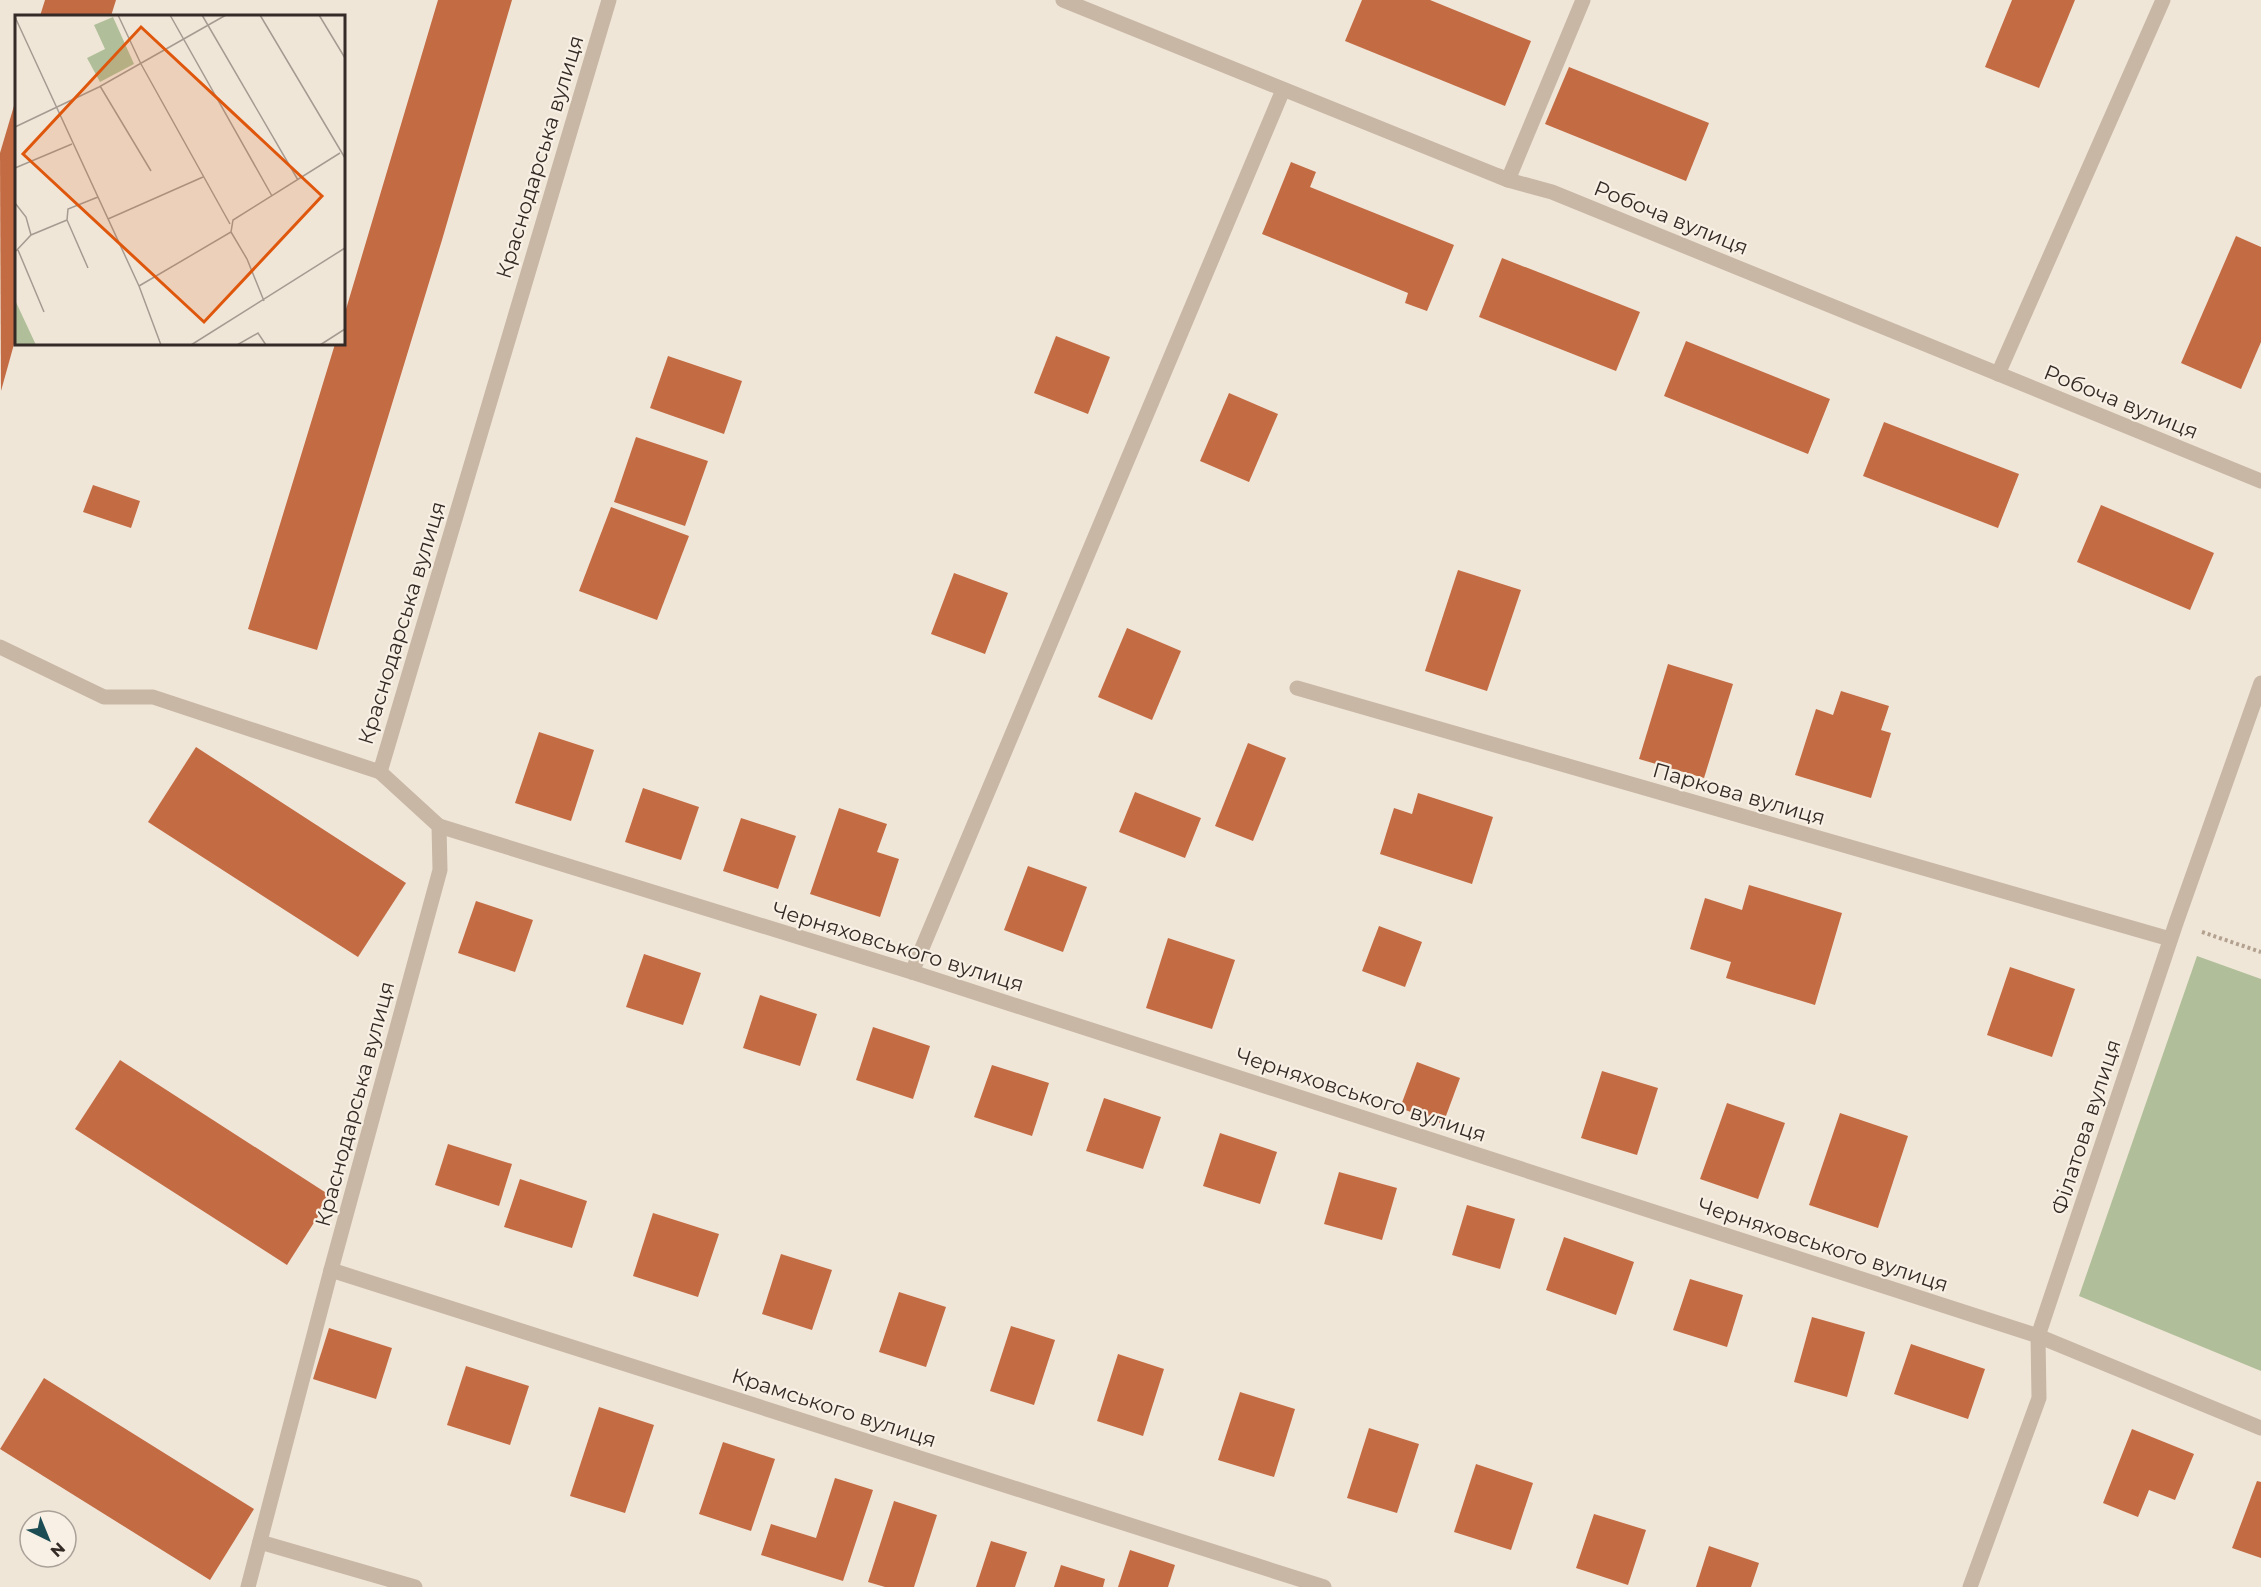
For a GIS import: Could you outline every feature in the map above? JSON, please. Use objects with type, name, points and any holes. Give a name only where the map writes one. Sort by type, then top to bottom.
[{"type":"street","name":"Краснодарська вулиця","points":[[248,1587],[331,1270],[440,870],[439,826],[380,772],[609,0]]},
{"type":"street","name":"Робоча вулиця","points":[[1063,0],[1508,180],[1552,192],[2261,481]]},
{"type":"street","points":[[1508,180],[1582,0]]},
{"type":"street","points":[[1998,374],[2163,0]]},
{"type":"street","points":[[912,972],[1283,90]]},
{"type":"street","points":[[0,647],[104,698],[153,697],[380,772]]},
{"type":"street","name":"Філатова вулиця","points":[[1970,1587],[2039,1398],[2038,1336],[2170,939],[2261,683]]},
{"type":"street","name":"Паркова вулиця","points":[[1297,688],[2170,939]]},
{"type":"street","name":"Черняховського вулиця","points":[[439,826],[912,972],[2038,1336],[2261,1428]]},
{"type":"street","name":"Крамського вулиця","points":[[331,1270],[1324,1587]]},
{"type":"street","points":[[260,1542],[415,1587]]},
{"type":"path","points":[[2176,923],[2261,952]]},
{"type":"green space","points":[[2197,956],[2261,979],[2261,1371],[2079,1296]]},
{"type":"building","points":[[45,0],[116,0],[111,15],[40,15]]},
{"type":"building","points":[[438,0],[512,0],[442,240],[317,650],[248,629],[335,345],[345,345],[345,313]]},
{"type":"building","points":[[1362,0],[1430,0],[1531,41],[1505,106],[1345,41]]},
{"type":"building","points":[[2012,0],[2075,0],[2039,88],[1985,67]]},
{"type":"building","points":[[1569,67],[1709,123],[1686,181],[1545,124]]},
{"type":"building","points":[[15,102],[15,341],[1,391],[0,153]]},
{"type":"building","points":[[1291,162],[1316,172],[1310,187],[1454,245],[1427,311],[1405,303],[1408,293],[1262,234]]},
{"type":"building","points":[[2236,236],[2261,247],[2261,342],[2241,389],[2181,363]]},
{"type":"building","points":[[1502,258],[1640,312],[1616,371],[1479,317]]},
{"type":"building","points":[[1056,336],[1110,357],[1088,414],[1034,393]]},
{"type":"building","points":[[1686,341],[1830,399],[1808,454],[1664,396]]},
{"type":"building","points":[[668,356],[742,381],[724,434],[650,408]]},
{"type":"building","points":[[1229,393],[1278,414],[1249,482],[1200,461]]},
{"type":"building","points":[[1884,422],[2019,474],[1998,528],[1863,476]]},
{"type":"building","points":[[636,437],[708,461],[685,526],[614,502]]},
{"type":"building","points":[[93,485],[140,501],[131,528],[83,512]]},
{"type":"building","points":[[2101,505],[2214,553],[2190,610],[2077,562]]},
{"type":"building","points":[[611,507],[689,536],[657,620],[579,591]]},
{"type":"building","points":[[1458,570],[1521,590],[1487,691],[1425,671]]},
{"type":"building","points":[[954,573],[1008,593],[985,654],[931,634]]},
{"type":"building","points":[[1127,628],[1181,651],[1152,720],[1098,697]]},
{"type":"building","points":[[1668,664],[1733,684],[1704,778],[1639,759]]},
{"type":"building","points":[[1841,691],[1889,706],[1881,730],[1891,733],[1871,798],[1795,775],[1816,709],[1833,715]]},
{"type":"building","points":[[539,732],[594,750],[571,821],[515,803]]},
{"type":"building","points":[[1248,743],[1286,758],[1253,841],[1215,826]]},
{"type":"building","points":[[196,747],[406,883],[358,957],[148,822]]},
{"type":"building","points":[[643,788],[699,807],[681,860],[625,842]]},
{"type":"building","points":[[1135,792],[1201,818],[1185,858],[1119,832]]},
{"type":"building","points":[[1418,793],[1493,817],[1472,884],[1380,854],[1394,808],[1412,814]]},
{"type":"building","points":[[839,808],[887,824],[877,852],[899,859],[880,917],[810,894]]},
{"type":"building","points":[[741,818],[796,836],[778,889],[723,871]]},
{"type":"building","points":[[1028,866],[1087,887],[1063,952],[1004,930]]},
{"type":"building","points":[[1749,885],[1842,913],[1815,1005],[1726,978],[1731,962],[1690,949],[1705,898],[1742,910]]},
{"type":"building","points":[[476,901],[533,920],[515,972],[458,953]]},
{"type":"building","points":[[1379,926],[1422,942],[1405,987],[1362,971]]},
{"type":"building","points":[[1168,938],[1235,960],[1212,1029],[1146,1008]]},
{"type":"building","points":[[644,954],[701,973],[683,1025],[626,1007]]},
{"type":"building","points":[[2010,967],[2075,989],[2052,1057],[1987,1035]]},
{"type":"building","points":[[760,995],[817,1014],[800,1066],[743,1048]]},
{"type":"building","points":[[873,1027],[930,1046],[913,1099],[856,1080]]},
{"type":"building","points":[[120,1060],[331,1196],[287,1265],[75,1129]]},
{"type":"building","points":[[1417,1062],[1460,1078],[1443,1124],[1400,1108]]},
{"type":"building","points":[[992,1065],[1049,1083],[1032,1136],[974,1117]]},
{"type":"building","points":[[1602,1071],[1658,1088],[1637,1155],[1581,1138]]},
{"type":"building","points":[[1104,1098],[1161,1117],[1143,1169],[1086,1151]]},
{"type":"building","points":[[1727,1103],[1785,1123],[1758,1199],[1700,1179]]},
{"type":"building","points":[[1840,1113],[1908,1136],[1878,1228],[1809,1205]]},
{"type":"building","points":[[1220,1133],[1277,1152],[1260,1204],[1203,1186]]},
{"type":"building","points":[[448,1144],[512,1164],[499,1206],[435,1185]]},
{"type":"building","points":[[1339,1172],[1397,1188],[1382,1240],[1324,1224]]},
{"type":"building","points":[[520,1179],[587,1201],[572,1248],[504,1227]]},
{"type":"building","points":[[1467,1205],[1515,1219],[1500,1269],[1452,1255]]},
{"type":"building","points":[[653,1213],[719,1234],[698,1297],[633,1276]]},
{"type":"building","points":[[1564,1237],[1634,1262],[1616,1315],[1546,1290]]},
{"type":"building","points":[[781,1254],[832,1270],[812,1330],[762,1314]]},
{"type":"building","points":[[1690,1279],[1743,1295],[1727,1347],[1673,1330]]},
{"type":"building","points":[[899,1292],[946,1307],[926,1367],[879,1352]]},
{"type":"building","points":[[1812,1317],[1865,1332],[1847,1397],[1794,1382]]},
{"type":"building","points":[[1011,1326],[1055,1340],[1034,1405],[990,1391]]},
{"type":"building","points":[[329,1328],[392,1348],[376,1399],[313,1379]]},
{"type":"building","points":[[1911,1344],[1985,1369],[1968,1419],[1894,1394]]},
{"type":"building","points":[[1118,1354],[1164,1369],[1143,1436],[1097,1421]]},
{"type":"building","points":[[466,1366],[529,1386],[510,1445],[447,1425]]},
{"type":"building","points":[[44,1378],[254,1509],[210,1580],[0,1449]]},
{"type":"building","points":[[1240,1392],[1295,1409],[1274,1477],[1218,1460]]},
{"type":"building","points":[[599,1407],[654,1425],[625,1513],[570,1496]]},
{"type":"building","points":[[1369,1428],[1419,1444],[1397,1513],[1347,1498]]},
{"type":"building","points":[[2132,1429],[2194,1454],[2175,1500],[2149,1490],[2138,1517],[2103,1503]]},
{"type":"building","points":[[723,1442],[775,1459],[751,1531],[699,1514]]},
{"type":"building","points":[[1476,1464],[1533,1483],[1511,1550],[1454,1532]]},
{"type":"building","points":[[835,1478],[873,1490],[843,1581],[761,1555],[771,1524],[816,1538]]},
{"type":"building","points":[[2257,1481],[2261,1482],[2261,1558],[2232,1548]]},
{"type":"building","points":[[894,1501],[937,1515],[914,1587],[885,1587],[868,1582]]},
{"type":"building","points":[[1594,1514],[1646,1530],[1628,1585],[1576,1568]]},
{"type":"building","points":[[991,1541],[1027,1552],[1015,1587],[976,1587]]},
{"type":"building","points":[[1709,1546],[1759,1563],[1751,1587],[1696,1587]]},
{"type":"building","points":[[1130,1550],[1175,1565],[1168,1587],[1118,1587]]},
{"type":"building","points":[[1061,1565],[1105,1579],[1103,1587],[1054,1587]]}]
